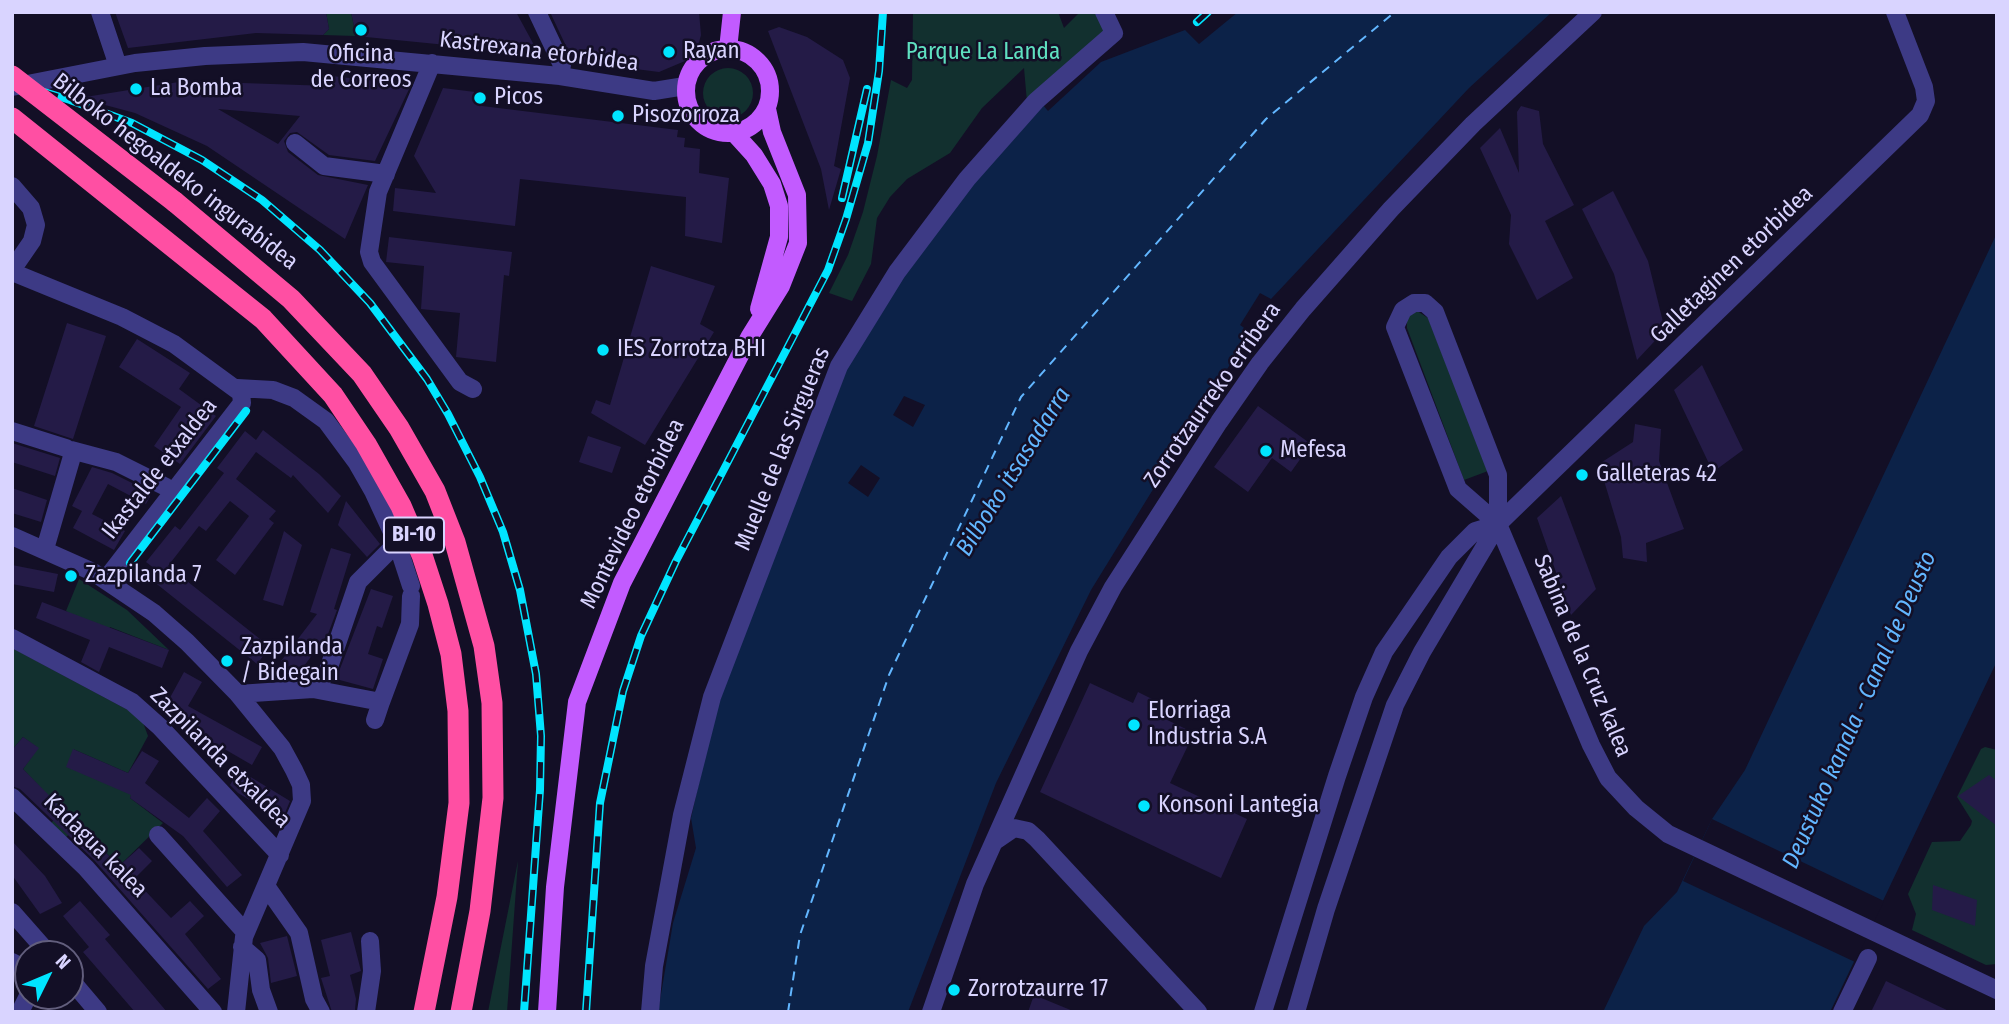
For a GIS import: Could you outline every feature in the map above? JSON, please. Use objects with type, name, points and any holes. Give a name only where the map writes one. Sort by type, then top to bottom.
[{"type":"highway","name":"Bilboko hegoaldeko ingurabidea","points":[[12,76],[175,202],[291,299],[362,374],[399,428],[429,481],[456,541],[484,646],[492,703],[493,798],[480,911],[461,1012]]},
{"type":"highway","name":"BI-10","points":[[12,118],[263,319],[333,395],[372,454],[401,506],[422,555],[451,654],[458,711],[459,803],[447,897],[425,1012]]},
{"type":"main road","points":[[728,49],[732,13]]},
{"type":"main road","points":[[728,49],[754,58],[764,68],[770,95],[767,109],[759,120],[734,133],[709,130],[699,122],[686,99],[685,86],[695,64],[705,55],[728,49]]},
{"type":"main road","name":"Montevideo etorbidea","points":[[547,1012],[555,887],[577,702],[622,583],[750,336],[781,286],[798,243],[797,195],[772,132],[767,109]]},
{"type":"main road","name":"Montevideo etorbidea","points":[[734,133],[754,155],[772,184],[779,206],[776,250],[750,336]]},
{"type":"street","points":[[100,12],[118,66]]},
{"type":"street","points":[[537,12],[562,65],[560,76]]},
{"type":"street","name":"Muelle de las Sirgueras","points":[[650,1012],[654,966],[682,815],[712,697],[839,366],[897,272],[967,179],[1036,101],[1114,33],[1104,12]]},
{"type":"street","name":"Zorrotzaurreko erribera","points":[[931,1012],[975,884],[1010,802],[1112,587],[1260,363],[1391,209],[1473,124],[1593,12]]},
{"type":"street","name":"Galletaginen etorbidea","points":[[1296,1012],[1326,909],[1395,705],[1422,652],[1498,524],[1920,115],[1926,102],[1924,87],[1895,12]]},
{"type":"street","name":"Kastrexana etorbidea","points":[[12,87],[118,66],[205,56],[303,52],[560,76],[654,91],[685,86]]},
{"type":"street","points":[[432,63],[386,174],[371,226],[372,262],[460,382],[473,389]]},
{"type":"street","points":[[295,144],[324,166],[386,174]]},
{"type":"street","points":[[12,186],[31,208],[36,225],[32,241],[12,271]]},
{"type":"street","name":"Ikastalde etxaldea","points":[[12,271],[122,317],[164,338],[237,388],[242,403],[106,579]]},
{"type":"street","name":"Sabina de la Cruz kalea","points":[[1498,524],[1458,489],[1395,327],[1403,310],[1414,303],[1425,303],[1435,312],[1498,475],[1498,524],[1591,746],[1608,778],[1636,808],[1668,834],[1997,990]]},
{"type":"street","points":[[237,388],[273,390],[295,398],[326,421],[357,463],[397,543],[408,592],[410,624],[375,720]]},
{"type":"street","points":[[12,431],[116,462],[166,487]]},
{"type":"street","points":[[45,549],[72,456],[71,450]]},
{"type":"street","name":"Galletaginen etorbidea","points":[[1263,1012],[1336,776],[1364,696],[1384,652],[1449,557],[1475,531],[1498,524]]},
{"type":"street","points":[[12,536],[106,579],[179,635],[238,694],[282,748],[301,785],[302,801],[243,940],[236,1012]]},
{"type":"street","points":[[313,689],[327,673],[358,582],[397,543]]},
{"type":"street","name":"Zazpilanda etxaldea","points":[[12,638],[132,702],[160,727],[280,855]]},
{"type":"street","points":[[238,694],[313,689],[380,702]]},
{"type":"street","name":"Kadagua kalea","points":[[12,797],[143,930],[213,1012]]},
{"type":"street","points":[[1010,802],[1021,829],[1037,839],[1198,1012]]},
{"type":"street","points":[[993,844],[1007,831],[1021,829]]},
{"type":"street","points":[[158,835],[257,960],[261,990],[269,1012]]},
{"type":"street","points":[[266,886],[299,933],[314,999],[321,1012]]},
{"type":"street","points":[[12,912],[37,940]]},
{"type":"street","points":[[366,1012],[372,971],[370,941]]},
{"type":"street","points":[[1842,1012],[1868,958]]},
{"type":"street","points":[[84,996],[98,1012]]},
{"type":"green space","points":[[326,12],[351,12],[356,36],[323,35],[329,29]]},
{"type":"green space","name":"Parque La Landa","points":[[913,12],[1058,12],[1064,28],[1080,12],[1094,12],[1109,31],[1027,102],[1024,68],[982,108],[950,153],[907,179],[890,197],[877,218],[871,264],[852,301],[829,293],[848,255],[863,212],[891,80],[907,88],[912,80]]},
{"type":"green space","points":[[728,68],[745,76],[753,93],[745,110],[728,118],[711,110],[703,93],[711,76]]},
{"type":"green space","points":[[1417,311],[1428,318],[1488,471],[1464,480],[1407,328],[1407,317]]},
{"type":"green space","points":[[79,579],[127,610],[169,650],[110,627],[106,636],[66,611]]},
{"type":"green space","points":[[12,648],[141,717],[148,736],[128,773],[73,749],[134,789],[130,798],[163,823],[119,866],[79,825],[64,839],[49,825],[63,811],[23,769],[38,748],[23,737],[12,750]]},
{"type":"green space","points":[[1985,747],[1997,750],[1997,964],[1986,965],[1912,930],[1916,914],[1908,894],[1932,842],[1960,841],[1971,825],[1972,821],[1957,797],[1981,749]]},
{"type":"green space","points":[[518,861],[507,1012],[488,1012]]},
{"type":"water","name":"Bilboko itsasadarra","points":[[1238,12],[1552,12],[1469,88],[1271,299],[1260,293],[1240,325],[1250,332],[1091,590],[996,783],[908,1012],[658,1012],[673,923],[696,848],[691,818],[718,698],[846,370],[908,266],[973,183],[1043,105],[1048,111],[1101,62],[1185,30],[1199,44]]},
{"type":"water","name":"Deustuko kanala - Canal de Deusto","points":[[1997,233],[1997,661],[1830,1012],[1603,1012],[1644,926],[1677,892],[1712,819],[1745,770]]},
{"type":"pier","points":[[904,396],[925,405],[913,427],[893,415]]},
{"type":"pier","points":[[861,465],[880,478],[868,497],[848,483]]},
{"type":"pier","points":[[1712,819],[1884,901],[1855,962],[1683,881]]},
{"type":"building","points":[[115,12],[326,12],[329,29],[323,35],[256,33],[128,48]]},
{"type":"building","points":[[351,12],[516,12],[534,45],[527,53],[356,36]]},
{"type":"building","points":[[550,12],[699,12],[701,35],[698,46],[685,61],[659,72],[573,61]]},
{"type":"building","points":[[779,27],[807,37],[843,60],[850,78],[834,166],[841,169],[829,210],[821,169],[768,31]]},
{"type":"building","points":[[332,76],[411,85],[375,161],[329,155],[297,132],[290,133],[284,141],[288,152],[318,175],[368,185],[345,239],[207,146],[135,113],[79,98],[185,81],[329,86]],"holes":[[[218,109],[300,116],[278,144]]]},
{"type":"building","points":[[443,88],[483,93],[482,106],[678,130],[677,137],[685,138],[684,147],[700,149],[699,173],[729,178],[722,243],[685,236],[686,197],[520,179],[515,226],[393,211],[395,188],[436,193],[414,156]]},
{"type":"building","points":[[1521,106],[1539,111],[1543,144],[1574,205],[1545,221],[1573,278],[1537,300],[1509,244],[1511,215],[1480,148],[1500,128],[1519,173],[1517,112]]},
{"type":"building","points":[[1613,191],[1648,261],[1665,330],[1637,360],[1614,274],[1582,209]]},
{"type":"building","points":[[389,237],[512,252],[509,276],[504,275],[496,362],[456,357],[460,313],[421,309],[424,266],[386,262]]},
{"type":"building","points":[[651,266],[715,286],[700,324],[714,332],[645,445],[591,413],[596,400],[610,405]]},
{"type":"building","points":[[67,323],[106,336],[73,439],[34,426]]},
{"type":"building","points":[[137,339],[190,373],[179,389],[216,416],[180,464],[154,446],[181,407],[119,367]]},
{"type":"building","points":[[1702,365],[1743,450],[1713,472],[1674,390]]},
{"type":"building","name":"Mefesa","points":[[1258,406],[1311,444],[1291,472],[1272,458],[1248,492],[1214,467]]},
{"type":"building","points":[[1635,424],[1661,429],[1659,461],[1684,529],[1646,543],[1647,562],[1623,558],[1621,537],[1599,464],[1633,442]]},
{"type":"building","points":[[263,430],[319,474],[341,496],[328,513],[293,475],[291,478],[256,452],[236,479],[276,511],[269,519],[274,523],[235,575],[216,560],[249,516],[230,501],[206,531],[199,526],[168,566],[270,647],[257,664],[148,577],[155,569],[146,562],[175,526],[180,530],[224,473],[217,468],[245,431],[256,440]]},
{"type":"building","points":[[588,436],[621,447],[612,473],[579,462]]},
{"type":"building","points":[[12,443],[60,458],[55,476],[12,462]]},
{"type":"building","points":[[92,467],[112,473],[152,493],[146,504],[108,484],[92,514],[125,531],[114,550],[73,528],[82,511],[72,506]]},
{"type":"building","points":[[12,488],[47,500],[41,522],[12,513]]},
{"type":"building","points":[[1561,496],[1596,589],[1571,615],[1537,518]]},
{"type":"building","points":[[346,501],[380,544],[367,557],[338,525]]},
{"type":"building","points":[[284,531],[302,545],[283,606],[263,600]]},
{"type":"building","points":[[331,548],[351,554],[334,609],[337,610],[328,634],[298,674],[281,661],[317,614],[310,612]]},
{"type":"building","points":[[12,565],[58,574],[54,592],[12,584]]},
{"type":"building","points":[[371,589],[393,596],[382,628],[377,626],[368,654],[383,659],[373,689],[336,679]]},
{"type":"building","points":[[42,602],[169,650],[162,668],[109,647],[99,672],[81,662],[90,640],[36,618]]},
{"type":"building","points":[[184,672],[202,682],[188,706],[262,747],[252,765],[176,721],[180,713],[166,705]]},
{"type":"building","name":"Konsoni Lantegia","points":[[1090,683],[1133,703],[1138,692],[1156,701],[1151,712],[1194,733],[1170,783],[1247,819],[1221,878],[1040,792]]},
{"type":"building","points":[[23,737],[39,748],[23,769],[119,866],[139,848],[152,861],[134,879],[171,918],[190,901],[204,916],[185,934],[221,979],[208,989],[94,860],[20,789],[12,786],[12,750]]},
{"type":"building","points":[[73,749],[128,773],[142,751],[159,761],[145,783],[189,818],[207,798],[220,811],[203,831],[242,875],[227,887],[183,836],[130,798],[131,795],[66,767]]},
{"type":"building","points":[[239,770],[290,801],[282,820],[238,793],[230,785]]},
{"type":"building","points":[[1989,775],[1997,781],[1997,826],[1958,796]]},
{"type":"building","points":[[12,841],[45,876],[62,903],[40,914],[12,875]]},
{"type":"building","points":[[1933,885],[1977,900],[1975,926],[1932,910]]},
{"type":"building","points":[[80,901],[110,935],[105,939],[167,1012],[135,1012],[84,953],[89,947],[63,916]]},
{"type":"building","points":[[351,932],[361,971],[350,975],[356,999],[355,1010],[332,1012],[321,978],[330,976],[321,940]]},
{"type":"building","points":[[287,936],[297,976],[271,983],[268,958],[260,943]]},
{"type":"building","points":[[1886,981],[1951,1012],[1871,1012]]},
{"type":"building","points":[[1034,995],[1073,1011],[1073,1012],[1028,1012]]},
{"type":"ferry route","points":[[788,1012],[800,935],[889,675],[1021,397],[1266,119],[1395,12]]},
{"type":"railway","points":[[586,1012],[600,803],[623,691],[641,636],[676,561],[828,270],[868,143],[879,71],[883,12]]},
{"type":"railway","points":[[1197,22],[1208,12]]},
{"type":"railway","points":[[12,82],[132,123],[202,160],[262,200],[320,250],[370,303],[427,379],[448,414],[480,477],[503,532],[520,590],[536,674],[541,736],[540,790],[524,1012]]},
{"type":"railway","points":[[842,198],[867,89]]},
{"type":"railway","points":[[130,563],[246,411]]},
{"type":"place","name":"Oficina de Correos","points":[[361,30]]},
{"type":"place","name":"Rayan","points":[[669,52]]},
{"type":"place","name":"La Bomba","points":[[136,89]]},
{"type":"place","name":"Picos","points":[[480,98]]},
{"type":"place","name":"Pisozorroza","points":[[618,116]]},
{"type":"place","name":"IES Zorrotza BHI","points":[[603,350]]},
{"type":"place","name":"Mefesa","points":[[1266,451]]},
{"type":"place","name":"Galleteras 42","points":[[1582,475]]},
{"type":"place","name":"Zazpilanda 7","points":[[71,576]]},
{"type":"place","name":"Zazpilanda / Bidegain","points":[[227,661]]},
{"type":"place","name":"Elorriaga Industria S.A","points":[[1134,725]]},
{"type":"place","name":"Konsoni Lantegia","points":[[1144,806]]},
{"type":"place","name":"Zorrotzaurre 17","points":[[954,990]]}]
